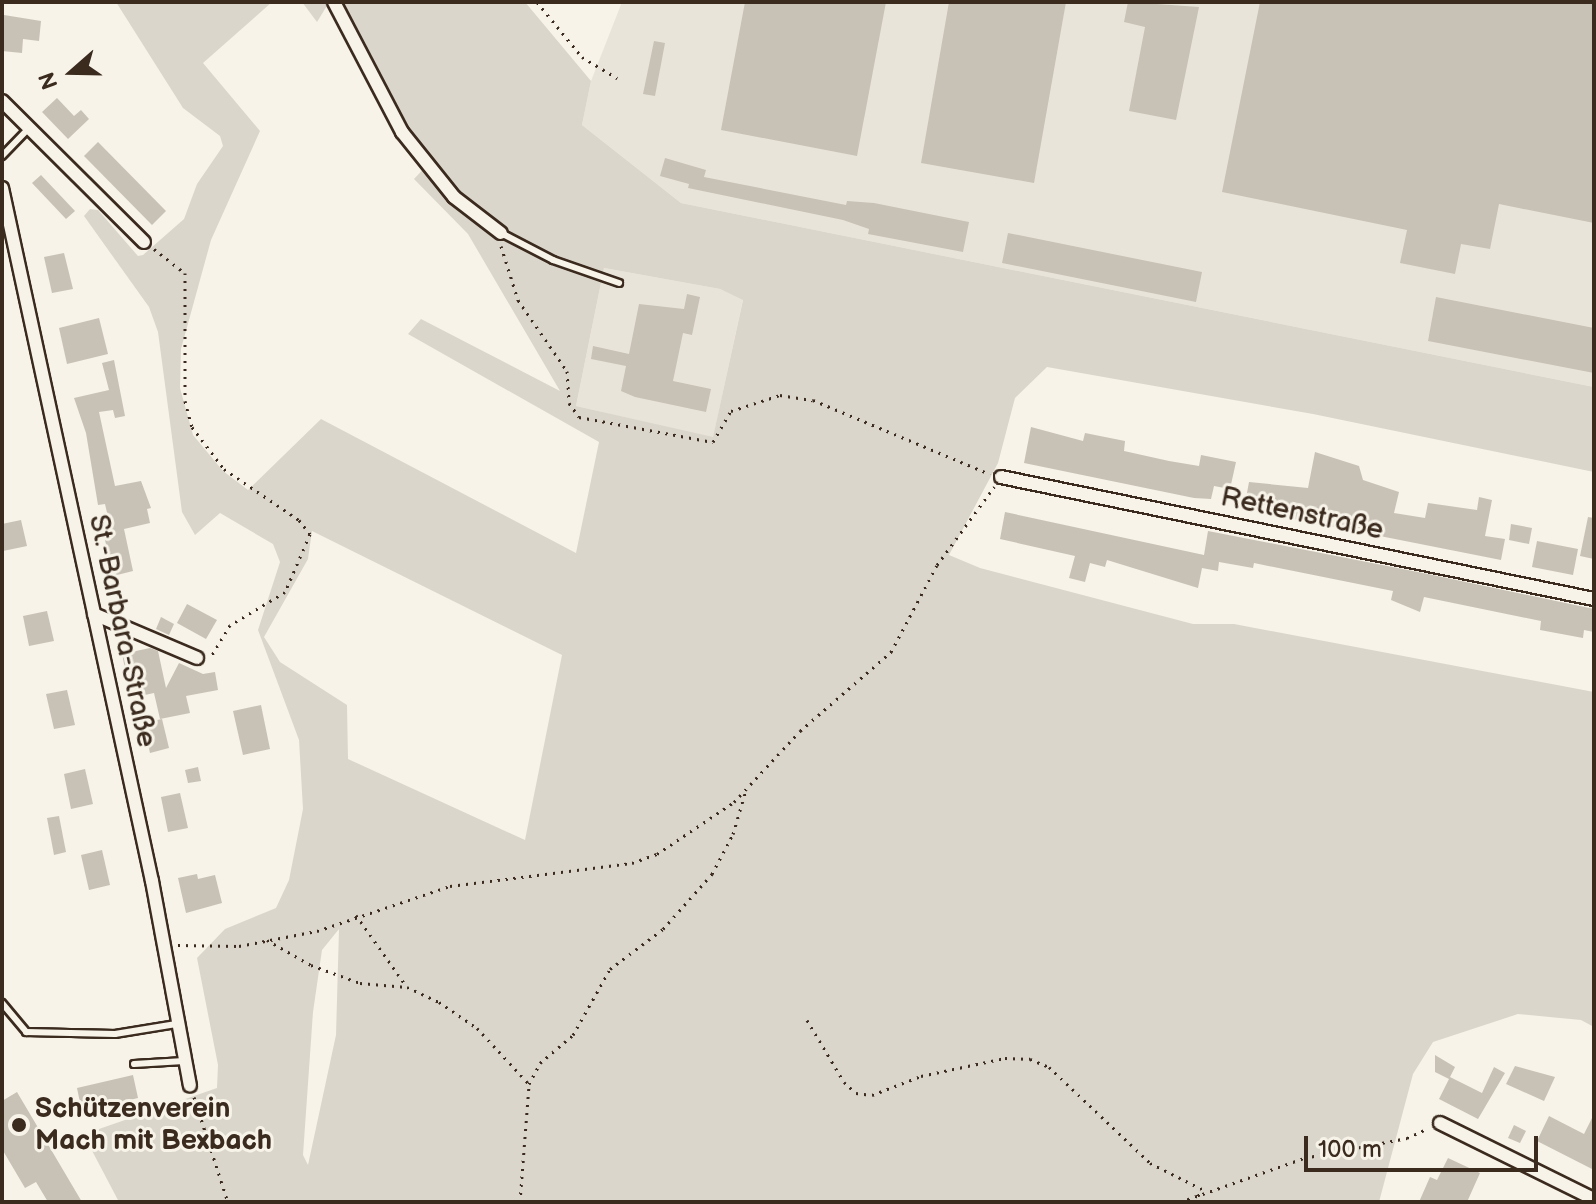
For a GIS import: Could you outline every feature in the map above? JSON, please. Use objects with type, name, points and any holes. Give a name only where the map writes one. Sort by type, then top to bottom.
[{"type":"street","points":[[334,2],[402,132],[454,197],[501,233]]},
{"type":"street","points":[[2,101],[144,242]]},
{"type":"street","name":"St.-Barbara-Straße","points":[[2,188],[94,614],[190,1086]]},
{"type":"street","name":"Rettenstraße","points":[[1001,477],[1594,599]]},
{"type":"street","points":[[94,614],[197,658]]},
{"type":"street","points":[[1440,1123],[1594,1199]]},
{"type":"lane","points":[[2,156],[30,127]]},
{"type":"lane","points":[[501,233],[553,260],[619,283]]},
{"type":"lane","points":[[2,1003],[26,1032],[115,1034],[176,1024]]},
{"type":"lane","points":[[134,1064],[184,1061]]},
{"type":"path","points":[[537,2],[582,57],[617,78]]},
{"type":"path","points":[[163,945],[239,946],[317,931],[355,914],[450,886],[632,863],[683,838],[746,789],[800,731],[891,652],[937,565],[1001,477],[950,462],[813,400],[780,395],[731,411],[713,442],[579,417],[569,403],[567,371],[540,337],[505,274],[501,233]]},
{"type":"path","points":[[144,242],[185,273],[185,401],[202,446],[224,469],[299,520],[310,534],[285,592],[230,625],[214,658],[197,658]]},
{"type":"path","points":[[520,1202],[529,1084],[540,1063],[573,1035],[610,969],[663,929],[712,874],[733,834],[746,789]]},
{"type":"path","points":[[355,914],[407,987],[477,1028],[529,1084]]},
{"type":"path","points":[[266,939],[311,965],[360,983],[407,987]]},
{"type":"path","points":[[807,1020],[844,1082],[856,1093],[872,1095],[921,1076],[1005,1058],[1030,1059],[1049,1067],[1150,1163],[1204,1190]]},
{"type":"path","points":[[190,1086],[228,1202]]},
{"type":"path","points":[[1180,1202],[1204,1190],[1225,1187],[1304,1158],[1407,1138],[1440,1123]]},
{"type":"path","points":[[1193,1202],[1204,1190]]},
{"type":"shaded area","points":[[116,2],[272,2],[203,63],[260,131],[211,240],[181,349],[180,388],[193,435],[223,471],[248,490],[321,419],[576,553],[599,442],[408,334],[421,319],[560,391],[468,234],[414,179],[431,161],[328,4],[317,22],[302,2],[525,2],[591,81],[582,125],[681,203],[1594,387],[1594,472],[1313,414],[1047,367],[1015,398],[998,463],[949,555],[980,568],[1193,624],[1234,624],[1594,692],[1594,1027],[1581,1020],[1518,1014],[1433,1042],[1413,1074],[1379,1202],[119,1202],[89,1145],[99,1129],[217,1088],[218,1065],[197,958],[225,929],[276,908],[289,880],[303,809],[299,740],[258,630],[280,562],[273,544],[220,513],[195,535],[182,512],[158,332],[149,307],[84,216],[90,209],[98,210],[138,256],[184,219],[197,184],[223,146],[220,136],[183,108]],"holes":[[[604,268],[720,289],[743,300],[713,437],[576,406]],[[312,531],[562,655],[525,840],[348,759],[347,705],[280,662],[264,637],[308,559]],[[339,929],[336,1035],[308,1165],[303,1155],[313,1012],[322,950]]]},
{"type":"shaded area","points":[[622,2],[1594,2],[1594,387],[681,203],[582,125],[591,81]]},
{"type":"shaded area","points":[[604,268],[720,289],[743,299],[713,438],[576,406]]},
{"type":"building","points":[[745,2],[886,2],[857,156],[721,130]]},
{"type":"building","points":[[949,2],[1066,2],[1034,183],[921,163]]},
{"type":"building","points":[[1128,2],[1199,7],[1176,120],[1129,111],[1145,27],[1124,22]]},
{"type":"building","points":[[1260,2],[1594,2],[1594,223],[1499,204],[1490,249],[1461,244],[1455,274],[1400,263],[1407,230],[1222,192]]},
{"type":"building","points":[[4,15],[41,21],[39,41],[23,39],[22,53],[2,51]]},
{"type":"building","points":[[654,41],[665,43],[655,96],[643,94]]},
{"type":"building","points":[[57,98],[74,116],[81,110],[89,119],[68,139],[42,112]]},
{"type":"building","points":[[98,142],[166,211],[152,225],[84,156]]},
{"type":"building","points":[[665,158],[706,170],[704,177],[846,205],[847,201],[874,203],[969,222],[963,252],[868,234],[869,229],[843,220],[688,188],[689,184],[660,176]]},
{"type":"building","points":[[41,175],[75,211],[66,219],[32,183]]},
{"type":"building","points":[[1008,233],[1202,272],[1196,302],[1002,263]]},
{"type":"building","points":[[64,253],[73,289],[52,293],[44,257]]},
{"type":"building","points":[[687,294],[700,297],[692,335],[683,333],[673,381],[711,389],[706,412],[635,397],[621,391],[626,366],[591,359],[593,346],[629,354],[639,304],[684,309]]},
{"type":"building","points":[[1436,297],[1594,328],[1594,373],[1428,341]]},
{"type":"building","points":[[99,318],[108,354],[67,364],[59,328]]},
{"type":"building","points":[[114,360],[125,416],[115,418],[113,410],[99,412],[115,486],[141,481],[151,508],[147,509],[150,523],[124,529],[133,571],[113,576],[105,540],[113,538],[105,504],[98,505],[86,433],[74,398],[109,390],[102,363]]},
{"type":"building","points":[[1031,427],[1083,441],[1085,433],[1125,441],[1124,451],[1169,461],[1199,466],[1201,455],[1236,462],[1230,489],[1214,486],[1211,499],[1194,498],[1024,463]]},
{"type":"building","points":[[1315,452],[1359,466],[1363,480],[1399,492],[1394,513],[1425,518],[1428,503],[1477,510],[1479,497],[1492,500],[1485,536],[1505,539],[1501,560],[1244,509],[1249,482],[1308,488]]},
{"type":"building","points":[[1005,512],[1204,555],[1208,531],[1428,574],[1594,609],[1594,632],[1584,630],[1583,638],[1540,630],[1541,621],[1424,597],[1420,612],[1391,600],[1393,591],[1254,563],[1253,568],[1219,562],[1218,571],[1202,568],[1198,588],[1107,560],[1105,567],[1090,563],[1085,582],[1069,578],[1075,556],[1000,539]]},
{"type":"building","points":[[1588,517],[1594,518],[1594,559],[1580,556]]},
{"type":"building","points":[[21,520],[27,546],[3,551],[2,524]]},
{"type":"building","points":[[1511,524],[1532,528],[1529,544],[1509,540]]},
{"type":"building","points":[[1537,541],[1578,549],[1573,575],[1532,567]]},
{"type":"building","points":[[187,604],[217,620],[206,639],[177,623]]},
{"type":"building","points":[[47,611],[54,641],[29,646],[23,616]]},
{"type":"building","points":[[161,617],[174,624],[169,635],[156,629]]},
{"type":"building","points":[[150,648],[158,651],[166,688],[179,663],[203,674],[215,672],[218,690],[186,696],[190,713],[160,719],[154,693],[131,698],[122,654]]},
{"type":"building","points":[[67,690],[75,725],[54,729],[46,694]]},
{"type":"building","points":[[261,705],[270,749],[243,755],[233,711]]},
{"type":"building","points":[[162,719],[169,748],[150,753],[143,723]]},
{"type":"building","points":[[198,767],[201,781],[188,783],[185,770]]},
{"type":"building","points":[[85,769],[93,804],[71,809],[64,774]]},
{"type":"building","points":[[180,793],[188,828],[168,832],[161,797]]},
{"type":"building","points":[[59,816],[66,852],[54,855],[47,818]]},
{"type":"building","points":[[102,850],[110,885],[89,890],[81,855]]},
{"type":"building","points":[[197,874],[198,879],[215,875],[222,903],[186,913],[178,878]]},
{"type":"building","points":[[1435,1055],[1455,1067],[1450,1077],[1482,1093],[1494,1067],[1505,1073],[1478,1119],[1439,1099],[1449,1079],[1435,1072]]},
{"type":"building","points":[[1515,1066],[1555,1077],[1544,1101],[1506,1084]]},
{"type":"building","points":[[133,1075],[138,1098],[82,1112],[77,1088]]},
{"type":"building","name":"Schützenverein Mach mit Bexbach","points":[[17,1092],[82,1202],[48,1202],[36,1182],[25,1188],[2,1149],[2,1101]]},
{"type":"building","points":[[1594,1114],[1594,1170],[1537,1141],[1549,1116],[1584,1134]]},
{"type":"building","points":[[1514,1125],[1526,1131],[1520,1143],[1508,1138]]},
{"type":"building","points":[[1448,1158],[1480,1173],[1467,1202],[1419,1202],[1430,1177],[1437,1180]]},
{"type":"place","name":"Schützenverein Mach mit Bexbach","points":[[19,1125]]}]
